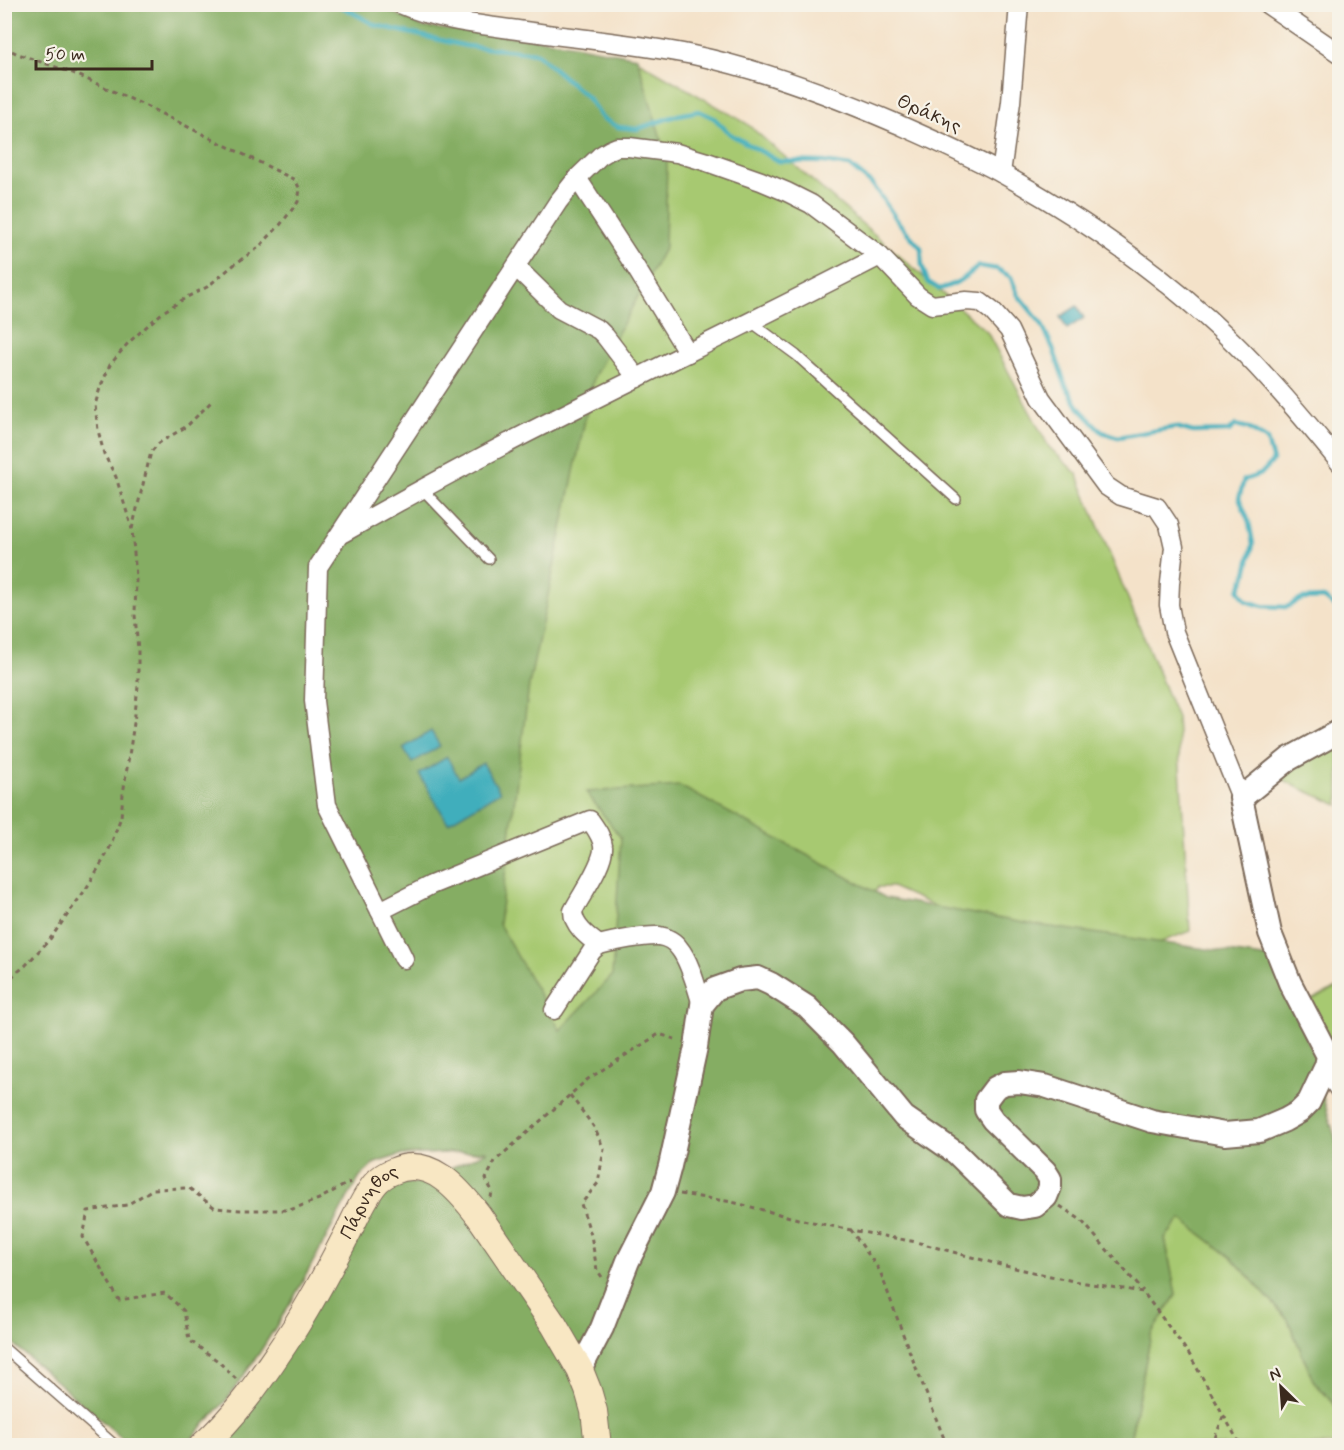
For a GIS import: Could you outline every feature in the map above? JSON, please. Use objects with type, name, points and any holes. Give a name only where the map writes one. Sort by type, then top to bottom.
[{"type":"main road","name":"Πάρνηθος","points":[[202,1446],[250,1393],[286,1342],[373,1188],[387,1174],[400,1168],[410,1167],[426,1168],[440,1175],[453,1186],[479,1216],[554,1325],[580,1370],[588,1390],[594,1411],[598,1446]]},
{"type":"street","name":"Θράκης","points":[[400,4],[428,15],[482,25],[694,55],[764,74],[846,101],[951,148],[1001,173],[1110,241],[1144,266],[1234,343],[1278,389],[1340,464]]},
{"type":"street","points":[[1001,173],[1011,102],[1019,4]]},
{"type":"street","points":[[1267,4],[1340,54]]},
{"type":"street","points":[[404,959],[327,805],[314,701],[318,567],[558,202],[577,178],[600,156],[617,147],[646,148],[677,153],[734,171],[811,204],[880,256],[918,296],[932,305],[966,301],[980,302],[992,311],[1009,330],[1041,398],[1106,486],[1121,496],[1157,507],[1169,525],[1174,547],[1168,605],[1174,633],[1241,798],[1270,933],[1290,983],[1327,1051],[1329,1060],[1309,1102],[1299,1112],[1259,1131],[1225,1134],[1152,1121],[1046,1086],[1019,1082],[1005,1083],[990,1094],[986,1110],[1050,1179],[1046,1197],[1035,1206],[1022,1208],[1009,1205],[956,1153],[904,1117],[836,1036],[807,1007],[771,984],[758,978],[740,980],[715,989],[702,1005]]},
{"type":"street","points":[[577,178],[688,353]]},
{"type":"street","points":[[339,536],[557,417],[880,256]]},
{"type":"street","points":[[516,267],[559,309],[599,330],[637,378]]},
{"type":"street","points":[[1241,798],[1289,759],[1340,731]]},
{"type":"street","points":[[380,911],[431,885],[590,820],[603,844],[603,853],[573,911],[573,917],[577,925],[599,945]]},
{"type":"street","points":[[554,1010],[592,951],[599,945],[661,936],[678,946],[685,956],[702,1005],[696,1047],[663,1192],[628,1261],[602,1328],[580,1370]]},
{"type":"street","points":[[1324,1072],[1340,1090]]},
{"type":"lane","points":[[751,322],[795,355],[956,499]]},
{"type":"lane","points":[[422,489],[489,558]]},
{"type":"lane","points":[[4,1348],[116,1446]]},
{"type":"path","points":[[4,47],[73,73],[146,106],[295,180],[300,189],[298,202],[259,247],[207,287],[163,312],[128,343],[110,365],[100,388],[95,405],[98,430],[104,454],[116,477],[132,529],[136,577],[138,686],[121,817],[108,852],[86,889],[50,939],[25,966],[4,983]]},
{"type":"path","points":[[132,529],[150,452],[159,443],[187,426],[211,402]]},
{"type":"path","points":[[479,1216],[489,1205],[492,1191],[486,1179],[495,1161],[588,1079],[658,1034],[696,1047]]},
{"type":"path","points":[[570,1095],[594,1127],[604,1149],[598,1183],[581,1204],[591,1235],[597,1270],[615,1296]]},
{"type":"path","points":[[250,1393],[218,1361],[189,1340],[184,1311],[165,1293],[119,1300],[83,1238],[88,1211],[127,1205],[153,1189],[189,1188],[215,1208],[290,1210],[319,1199],[360,1177],[369,1179],[373,1188]]},
{"type":"path","points":[[663,1192],[732,1202],[798,1219],[916,1242],[1001,1265],[1073,1281],[1143,1292]]},
{"type":"path","points":[[1046,1197],[1081,1220],[1143,1292],[1189,1354],[1241,1446]]},
{"type":"path","points":[[851,1230],[880,1271],[947,1446]]},
{"type":"path","points":[[1212,1446],[1224,1414]]},
{"type":"green space","points":[[5,5],[422,31],[635,59],[746,123],[987,332],[1049,447],[1077,474],[1177,718],[1190,931],[1083,972],[892,887],[878,887],[866,906],[491,1151],[400,1155],[375,1163],[360,1177],[293,1299],[228,1398],[186,1445],[130,1445],[5,1337]]},
{"type":"green space","points":[[5,5],[377,5],[423,27],[547,40],[637,57],[667,159],[665,247],[594,377],[529,685],[499,924],[560,1030],[612,976],[621,838],[586,792],[680,786],[886,898],[1030,924],[1270,958],[1315,1057],[1323,1098],[1339,1150],[1339,1410],[1313,1380],[1288,1320],[1232,1258],[1181,1219],[1165,1238],[1176,1295],[1151,1334],[1129,1445],[204,1445],[377,1191],[394,1183],[418,1183],[488,1151],[400,1155],[375,1163],[360,1177],[293,1299],[260,1352],[228,1398],[186,1445],[130,1445],[5,1337]]},
{"type":"green space","points":[[1339,744],[1339,805],[1279,777]]},
{"type":"green space","points":[[1339,988],[1339,1073],[1307,1002]]},
{"type":"green space","points":[[1181,1219],[1232,1258],[1288,1320],[1313,1380],[1339,1410],[1339,1445],[1129,1446],[1151,1334],[1176,1295],[1165,1238]]},
{"type":"water","points":[[1077,306],[1084,318],[1067,329],[1060,317]]},
{"type":"water","points":[[431,731],[440,746],[412,763],[403,748]]},
{"type":"water","points":[[447,757],[459,778],[483,763],[500,792],[448,823],[419,774]]},
{"type":"waterway","points":[[337,4],[375,25],[466,46],[536,53],[588,98],[602,118],[618,127],[637,129],[678,115],[699,111],[714,118],[730,134],[778,161],[824,162],[850,166],[873,185],[899,223],[921,248],[922,266],[928,282],[939,289],[960,280],[979,266],[997,269],[1011,277],[1018,295],[1041,323],[1053,348],[1065,384],[1079,408],[1102,432],[1118,437],[1176,427],[1193,432],[1229,431],[1236,425],[1248,428],[1267,440],[1273,461],[1261,474],[1244,480],[1239,498],[1249,522],[1253,544],[1245,578],[1239,590],[1246,601],[1263,606],[1287,607],[1302,599],[1324,598],[1340,611]]}]
